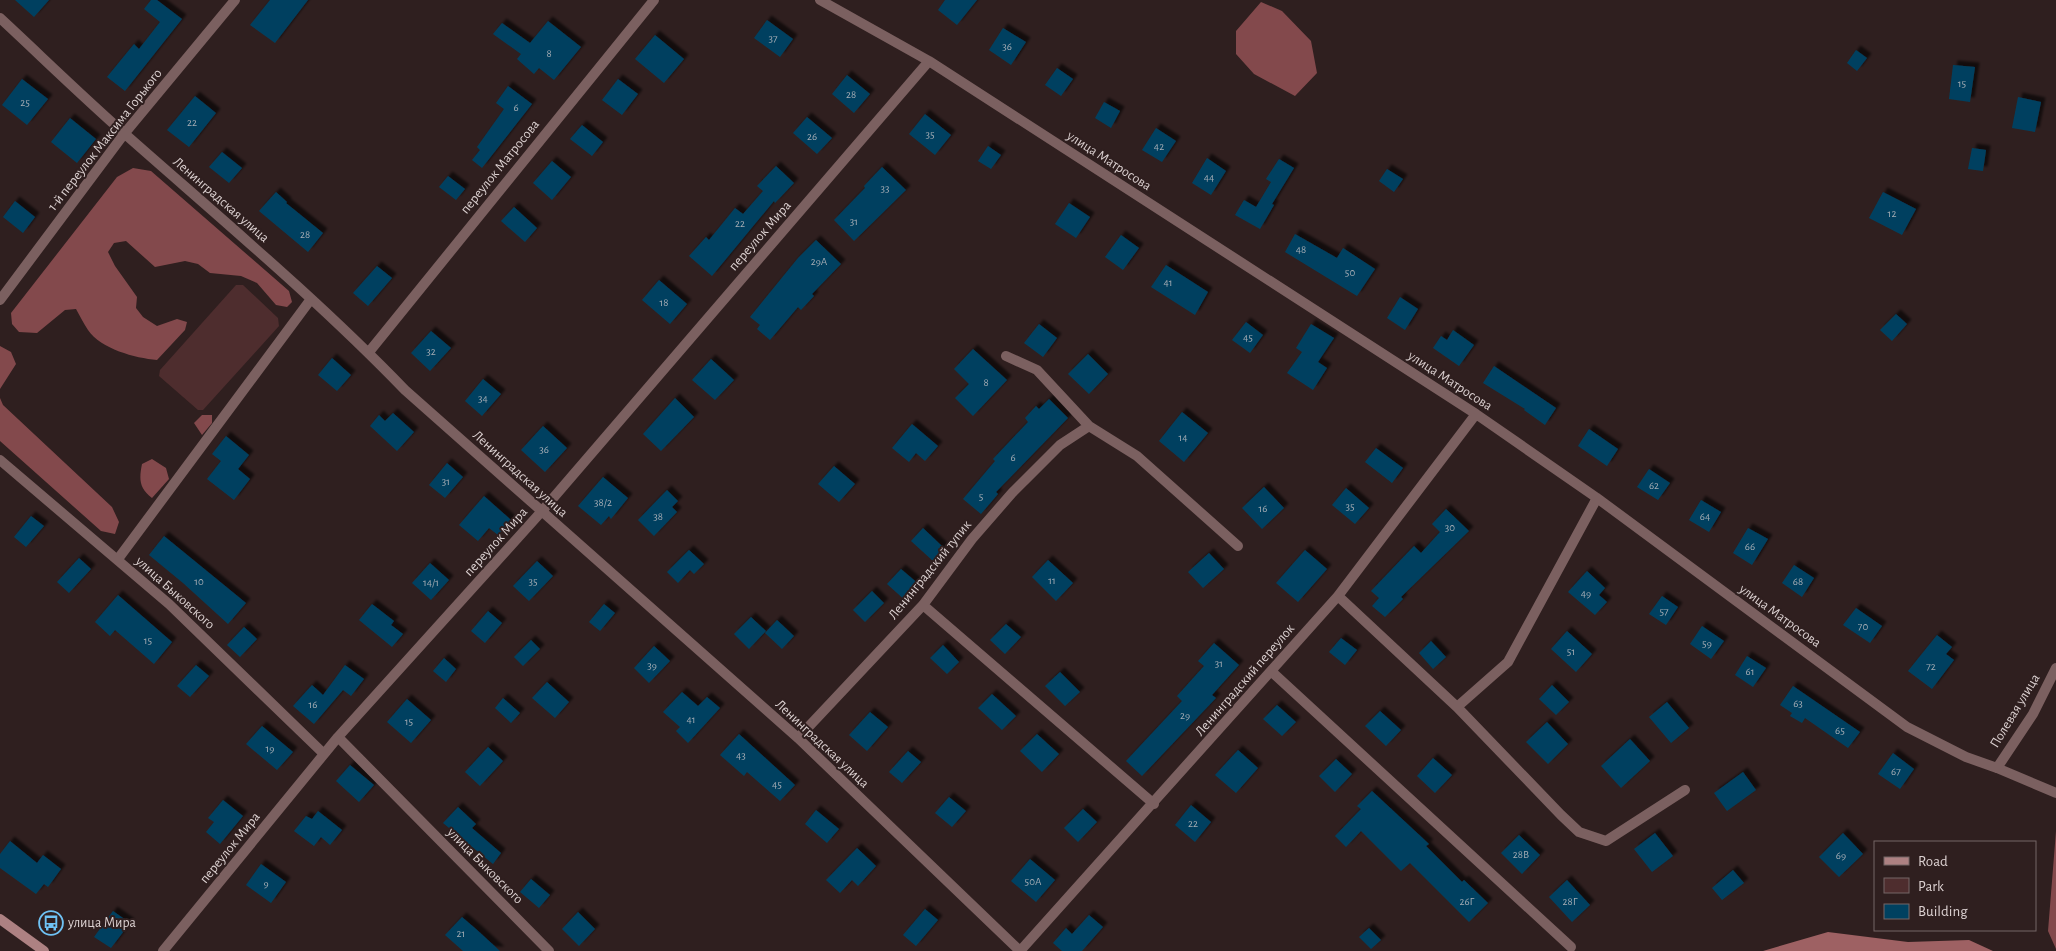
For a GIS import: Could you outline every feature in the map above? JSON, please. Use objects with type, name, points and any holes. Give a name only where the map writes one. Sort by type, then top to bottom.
[{"type":"main road","points":[[0,919],[44,951]]},
{"type":"street","name":"1-й переулок Максима Горького","points":[[0,300],[124,134],[234,0]]},
{"type":"street","name":"переулок Матросова","points":[[369,352],[654,0]]},
{"type":"street","name":"улица Матросова","points":[[820,0],[929,62],[1476,414],[1597,498],[1907,726],[1966,758],[1997,768],[2056,793]]},
{"type":"street","name":"Ленинградская улица","points":[[0,18],[124,134],[244,237],[369,352],[405,390],[798,738],[1020,951]]},
{"type":"street","name":"переулок Мира","points":[[164,951],[338,737],[542,511],[929,62]]},
{"type":"street","points":[[118,559],[311,299]]},
{"type":"street","points":[[1006,356],[1037,370],[1089,426],[1137,456],[1238,546]]},
{"type":"street","name":"Ленинградский переулок","points":[[1020,951],[1154,804],[1338,596],[1476,414]]},
{"type":"street","name":"Ленинградский тупик","points":[[798,738],[923,605],[972,539],[1012,493],[1060,446],[1089,426]]},
{"type":"street","name":"улица Быковского","points":[[0,460],[169,604],[324,754]]},
{"type":"street","points":[[1457,707],[1508,662],[1597,498]]},
{"type":"street","points":[[1338,596],[1457,707],[1561,816],[1579,832],[1606,841],[1685,790]]},
{"type":"street","points":[[923,605],[1154,804]]},
{"type":"street","name":"Полевая улица","points":[[1997,768],[2032,714],[2056,668]]},
{"type":"street","points":[[1272,672],[1572,947]]},
{"type":"street","name":"улица Быковского","points":[[338,737],[548,951]]},
{"type":"green space","points":[[236,285],[243,285],[278,318],[279,326],[203,410],[198,410],[159,376],[160,370]]},
{"type":"shaded area","points":[[1261,2],[1282,11],[1311,41],[1317,73],[1295,96],[1254,74],[1236,54],[1236,31]]},
{"type":"shaded area","points":[[133,168],[151,171],[289,291],[292,302],[287,307],[276,305],[257,283],[241,276],[210,273],[198,264],[185,261],[155,267],[126,241],[114,243],[108,252],[115,266],[137,297],[136,308],[143,317],[157,326],[177,319],[187,322],[185,330],[157,360],[129,355],[101,342],[88,330],[76,309],[65,310],[37,333],[19,332],[12,324],[11,313],[117,177]]},
{"type":"shaded area","points":[[0,346],[11,352],[16,364],[0,389]]},
{"type":"shaded area","points":[[0,398],[3,405],[112,507],[119,522],[115,534],[101,531],[0,441]]},
{"type":"shaded area","points":[[202,415],[212,415],[212,423],[202,435],[194,423]]},
{"type":"shaded area","points":[[152,459],[166,468],[169,479],[152,498],[142,487],[140,474],[142,464]]},
{"type":"shaded area","points":[[2056,831],[2056,949],[2048,931]]},
{"type":"shaded area","points":[[1828,932],[1908,942],[1969,940],[1993,951],[1763,951]]},
{"type":"building","points":[[15,0],[49,0],[34,17]]},
{"type":"building","points":[[151,0],[157,0],[182,19],[125,91],[107,77],[134,44],[139,49],[160,22],[144,9]]},
{"type":"building","points":[[270,0],[308,0],[275,43],[250,25]]},
{"type":"building","points":[[945,0],[977,0],[957,25],[938,10]]},
{"type":"building","points":[[767,20],[793,39],[780,57],[754,38]]},
{"type":"building","points":[[548,21],[581,47],[554,80],[539,68],[534,74],[517,59],[521,54],[493,34],[502,23],[530,43]]},
{"type":"building","points":[[1003,28],[1026,42],[1011,65],[989,50]]},
{"type":"building","points":[[655,35],[684,59],[664,83],[635,59]]},
{"type":"building","points":[[1856,50],[1867,58],[1857,71],[1847,63]]},
{"type":"building","points":[[1953,65],[1975,67],[1970,102],[1949,99]]},
{"type":"building","points":[[1057,68],[1073,79],[1061,96],[1045,85]]},
{"type":"building","points":[[847,75],[870,94],[854,113],[832,94]]},
{"type":"building","points":[[22,79],[48,99],[27,125],[2,105]]},
{"type":"building","points":[[618,79],[638,94],[622,115],[602,100]]},
{"type":"building","points":[[508,86],[532,104],[482,168],[472,160],[480,150],[477,147],[504,109],[496,103]]},
{"type":"building","points":[[195,96],[216,113],[189,147],[167,130]]},
{"type":"building","points":[[2018,97],[2041,102],[2035,132],[2012,128]]},
{"type":"building","points":[[1104,102],[1120,111],[1111,128],[1095,118]]},
{"type":"building","points":[[925,114],[951,135],[935,155],[909,134]]},
{"type":"building","points":[[807,117],[832,138],[817,154],[793,133]]},
{"type":"building","points":[[70,118],[96,139],[77,163],[51,142]]},
{"type":"building","points":[[582,125],[603,142],[592,156],[570,139]]},
{"type":"building","points":[[1156,128],[1176,141],[1162,162],[1142,150]]},
{"type":"building","points":[[988,146],[1001,155],[991,169],[978,161]]},
{"type":"building","points":[[1972,148],[1986,150],[1983,171],[1968,169]]},
{"type":"building","points":[[222,152],[242,168],[229,183],[209,167]]},
{"type":"building","points":[[1207,158],[1226,171],[1211,195],[1192,183]]},
{"type":"building","points":[[1279,159],[1294,168],[1272,204],[1274,205],[1260,229],[1235,215],[1244,200],[1256,207],[1271,182],[1266,179]]},
{"type":"building","points":[[552,161],[571,177],[552,200],[533,183]]},
{"type":"building","points":[[776,166],[794,183],[775,203],[774,201],[712,276],[689,256],[706,237],[709,240],[735,208],[743,214],[763,191],[757,186]]},
{"type":"building","points":[[882,167],[906,190],[854,241],[834,220]]},
{"type":"building","points":[[1387,169],[1403,179],[1394,192],[1379,181]]},
{"type":"building","points":[[448,176],[465,189],[456,200],[439,187]]},
{"type":"building","points":[[276,192],[286,203],[323,233],[308,252],[259,211]]},
{"type":"building","points":[[1883,192],[1916,209],[1902,235],[1869,218]]},
{"type":"building","points":[[15,201],[35,217],[23,233],[3,217]]},
{"type":"building","points":[[1069,203],[1090,217],[1076,238],[1055,224]]},
{"type":"building","points":[[514,207],[537,228],[525,242],[501,221]]},
{"type":"building","points":[[1295,234],[1337,258],[1343,248],[1375,269],[1357,296],[1285,252]]},
{"type":"building","points":[[1121,235],[1139,248],[1123,270],[1105,257]]},
{"type":"building","points":[[816,240],[841,264],[812,294],[814,296],[801,310],[798,307],[770,340],[757,329],[760,325],[750,317],[798,258]]},
{"type":"building","points":[[1166,265],[1208,292],[1195,315],[1151,287]]},
{"type":"building","points":[[377,266],[392,278],[368,306],[353,293]]},
{"type":"building","points":[[659,280],[687,304],[670,324],[642,300]]},
{"type":"building","points":[[1400,297],[1418,309],[1405,330],[1387,318]]},
{"type":"building","points":[[1896,314],[1907,324],[1892,341],[1880,330]]},
{"type":"building","points":[[1246,322],[1263,335],[1250,353],[1232,340]]},
{"type":"building","points":[[1039,324],[1057,338],[1043,357],[1024,343]]},
{"type":"building","points":[[1311,324],[1334,338],[1318,362],[1327,368],[1313,390],[1287,373],[1302,352],[1296,348]]},
{"type":"building","points":[[1453,330],[1474,345],[1459,366],[1433,348],[1441,336],[1447,340]]},
{"type":"building","points":[[431,331],[451,348],[430,371],[411,353]]},
{"type":"building","points":[[973,349],[1007,380],[973,416],[955,398],[969,384],[954,369]]},
{"type":"building","points":[[1088,354],[1108,374],[1089,394],[1068,374]]},
{"type":"building","points":[[332,358],[351,375],[337,391],[318,375]]},
{"type":"building","points":[[711,359],[734,380],[715,400],[692,380]]},
{"type":"building","points":[[1494,366],[1556,408],[1545,425],[1525,409],[1483,383]]},
{"type":"building","points":[[483,379],[501,394],[482,416],[465,401]]},
{"type":"building","points":[[675,398],[694,417],[661,451],[643,434]]},
{"type":"building","points":[[1049,399],[1068,418],[996,492],[998,494],[981,514],[963,499],[995,461],[993,459],[1028,422],[1025,418],[1036,406],[1039,409]]},
{"type":"building","points":[[1182,412],[1208,433],[1184,462],[1159,441]]},
{"type":"building","points":[[393,413],[414,432],[397,451],[370,426],[379,415],[385,421]]},
{"type":"building","points":[[912,424],[938,446],[925,461],[916,453],[909,462],[892,448]]},
{"type":"building","points":[[543,426],[567,448],[545,472],[521,450]]},
{"type":"building","points":[[1589,429],[1618,449],[1607,466],[1578,446]]},
{"type":"building","points":[[226,436],[249,455],[238,469],[250,479],[234,500],[207,479],[221,461],[212,454]]},
{"type":"building","points":[[1376,448],[1403,468],[1392,483],[1365,462]]},
{"type":"building","points":[[447,463],[463,477],[445,498],[429,485]]},
{"type":"building","points":[[834,466],[855,484],[839,502],[818,484]]},
{"type":"building","points":[[1649,469],[1670,483],[1658,500],[1637,487]]},
{"type":"building","points":[[603,477],[628,498],[611,519],[609,516],[601,525],[578,506]]},
{"type":"building","points":[[1264,487],[1284,508],[1262,529],[1242,508]]},
{"type":"building","points":[[1346,488],[1369,508],[1355,524],[1332,505]]},
{"type":"building","points":[[667,490],[678,501],[672,507],[677,512],[654,536],[638,520]]},
{"type":"building","points":[[484,496],[511,520],[498,535],[489,528],[478,541],[459,525]]},
{"type":"building","points":[[1701,500],[1721,512],[1709,532],[1689,520]]},
{"type":"building","points":[[1446,509],[1469,531],[1401,597],[1403,599],[1385,617],[1372,606],[1379,598],[1371,591],[1414,546],[1421,553],[1440,532],[1432,524]]},
{"type":"building","points":[[31,516],[44,526],[26,547],[14,537]]},
{"type":"building","points":[[923,528],[944,548],[933,561],[911,541]]},
{"type":"building","points":[[1748,528],[1768,539],[1752,565],[1733,553]]},
{"type":"building","points":[[164,536],[246,603],[228,624],[149,555]]},
{"type":"building","points":[[689,550],[704,564],[694,574],[690,570],[678,583],[667,572]]},
{"type":"building","points":[[1305,550],[1327,569],[1298,602],[1276,583]]},
{"type":"building","points":[[1209,553],[1224,569],[1203,588],[1188,572]]},
{"type":"building","points":[[79,558],[91,569],[69,593],[57,582]]},
{"type":"building","points":[[1048,560],[1073,583],[1056,601],[1032,577]]},
{"type":"building","points":[[537,561],[553,576],[529,601],[513,586]]},
{"type":"building","points":[[430,563],[449,580],[431,600],[412,583]]},
{"type":"building","points":[[1794,565],[1814,578],[1802,597],[1782,583]]},
{"type":"building","points":[[901,569],[921,586],[907,602],[887,584]]},
{"type":"building","points":[[1587,571],[1605,588],[1599,595],[1607,602],[1595,615],[1568,592]]},
{"type":"building","points":[[872,591],[884,603],[865,622],[853,610]]},
{"type":"building","points":[[118,595],[172,642],[154,664],[115,630],[110,636],[95,622]]},
{"type":"building","points":[[1662,596],[1678,607],[1666,625],[1649,614]]},
{"type":"building","points":[[372,604],[394,621],[391,625],[403,634],[392,647],[359,620]]},
{"type":"building","points":[[604,604],[615,613],[600,631],[589,622]]},
{"type":"building","points":[[1856,608],[1882,626],[1870,643],[1843,625]]},
{"type":"building","points":[[488,611],[502,623],[485,643],[471,631]]},
{"type":"building","points":[[751,617],[766,631],[749,649],[734,634]]},
{"type":"building","points":[[777,620],[794,636],[782,649],[765,633]]},
{"type":"building","points":[[1006,624],[1021,637],[1005,654],[990,640]]},
{"type":"building","points":[[1702,626],[1724,641],[1711,659],[1690,644]]},
{"type":"building","points":[[244,627],[257,639],[240,657],[227,645]]},
{"type":"building","points":[[1567,631],[1592,654],[1576,672],[1551,649]]},
{"type":"building","points":[[1937,635],[1952,647],[1946,654],[1954,660],[1932,689],[1908,671]]},
{"type":"building","points":[[1341,638],[1357,650],[1345,665],[1329,652]]},
{"type":"building","points":[[531,640],[540,649],[523,666],[514,657]]},
{"type":"building","points":[[1431,641],[1446,657],[1433,669],[1419,653]]},
{"type":"building","points":[[1214,643],[1239,665],[1212,695],[1216,698],[1142,776],[1126,761],[1182,701],[1177,696],[1204,666],[1198,661]]},
{"type":"building","points":[[943,645],[959,662],[947,674],[930,658]]},
{"type":"building","points":[[654,646],[670,661],[649,683],[634,668]]},
{"type":"building","points":[[1747,656],[1766,668],[1753,687],[1735,675]]},
{"type":"building","points":[[444,658],[456,669],[446,682],[433,671]]},
{"type":"building","points":[[196,665],[209,676],[190,697],[177,686]]},
{"type":"building","points":[[345,665],[364,679],[351,696],[343,690],[314,724],[293,706],[312,685],[323,695]]},
{"type":"building","points":[[1060,672],[1080,692],[1065,706],[1045,686]]},
{"type":"building","points":[[547,682],[569,702],[555,718],[532,698]]},
{"type":"building","points":[[1552,685],[1569,702],[1556,715],[1539,699]]},
{"type":"building","points":[[1793,686],[1860,732],[1848,748],[1805,718],[1802,723],[1790,716],[1792,713],[1780,705]]},
{"type":"building","points":[[682,692],[698,706],[707,697],[720,708],[688,743],[676,731],[680,727],[663,712]]},
{"type":"building","points":[[992,694],[1016,716],[1002,730],[978,708]]},
{"type":"building","points":[[503,698],[520,713],[511,723],[495,708]]},
{"type":"building","points":[[407,699],[431,720],[411,743],[387,722]]},
{"type":"building","points":[[1667,702],[1689,728],[1671,743],[1649,717]]},
{"type":"building","points":[[1277,705],[1296,722],[1282,736],[1263,719]]},
{"type":"building","points":[[1380,711],[1401,730],[1386,746],[1365,726]]},
{"type":"building","points":[[870,712],[888,727],[867,751],[849,735]]},
{"type":"building","points":[[1547,722],[1568,744],[1548,764],[1526,742]]},
{"type":"building","points":[[262,726],[293,752],[277,770],[246,744]]},
{"type":"building","points":[[739,734],[795,785],[780,801],[747,772],[744,776],[720,755]]},
{"type":"building","points":[[1037,734],[1059,754],[1042,772],[1020,751]]},
{"type":"building","points":[[1630,739],[1650,761],[1621,788],[1601,766]]},
{"type":"building","points":[[488,747],[503,761],[480,786],[465,772]]},
{"type":"building","points":[[1238,750],[1258,768],[1236,793],[1215,775]]},
{"type":"building","points":[[908,751],[921,762],[902,783],[889,772]]},
{"type":"building","points":[[1893,753],[1914,769],[1900,789],[1878,774]]},
{"type":"building","points":[[1433,758],[1452,775],[1435,793],[1417,776]]},
{"type":"building","points":[[1336,759],[1352,774],[1335,792],[1319,776]]},
{"type":"building","points":[[350,765],[374,785],[359,802],[336,781]]},
{"type":"building","points":[[1743,772],[1756,790],[1727,811],[1714,793]]},
{"type":"building","points":[[1372,791],[1429,844],[1426,846],[1462,882],[1464,880],[1488,903],[1469,922],[1410,863],[1401,871],[1361,831],[1346,847],[1335,836],[1361,809],[1357,806]]},
{"type":"building","points":[[949,797],[966,811],[952,827],[935,813]]},
{"type":"building","points":[[223,800],[243,816],[220,844],[206,832],[214,822],[208,818]]},
{"type":"building","points":[[1191,805],[1211,822],[1195,842],[1175,825]]},
{"type":"building","points":[[458,807],[476,824],[472,828],[501,853],[493,864],[443,823]]},
{"type":"building","points":[[1083,809],[1097,822],[1078,842],[1064,828]]},
{"type":"building","points":[[816,810],[839,829],[827,843],[805,824]]},
{"type":"building","points":[[318,811],[342,830],[330,845],[321,837],[314,846],[294,831],[306,816],[312,819]]},
{"type":"building","points":[[1655,833],[1673,856],[1652,872],[1634,849]]},
{"type":"building","points":[[1843,833],[1863,854],[1839,877],[1819,857]]},
{"type":"building","points":[[1519,835],[1540,855],[1522,874],[1501,853]]},
{"type":"building","points":[[10,841],[37,863],[43,855],[61,869],[48,887],[44,884],[36,894],[0,868],[0,854]]},
{"type":"building","points":[[857,848],[876,866],[858,886],[852,880],[840,893],[826,880]]},
{"type":"building","points":[[1030,859],[1055,880],[1036,902],[1011,881]]},
{"type":"building","points":[[261,864],[286,882],[271,903],[246,885]]},
{"type":"building","points":[[1733,870],[1744,883],[1722,900],[1712,888]]},
{"type":"building","points":[[531,879],[550,895],[539,908],[520,892]]},
{"type":"building","points":[[1567,880],[1590,905],[1572,922],[1549,897]]},
{"type":"building","points":[[925,909],[938,920],[916,946],[903,935]]},
{"type":"building","points":[[113,911],[130,923],[111,948],[94,937]]},
{"type":"building","points":[[578,912],[595,929],[579,946],[562,929]]},
{"type":"building","points":[[1089,915],[1103,927],[1082,951],[1062,951],[1053,943],[1066,928],[1072,934]]},
{"type":"building","points":[[462,917],[500,951],[463,951],[445,935]]},
{"type":"building","points":[[1369,928],[1381,940],[1371,949],[1359,937]]},
{"type":"place","name":"улица Мира","points":[[51,923]]}]
